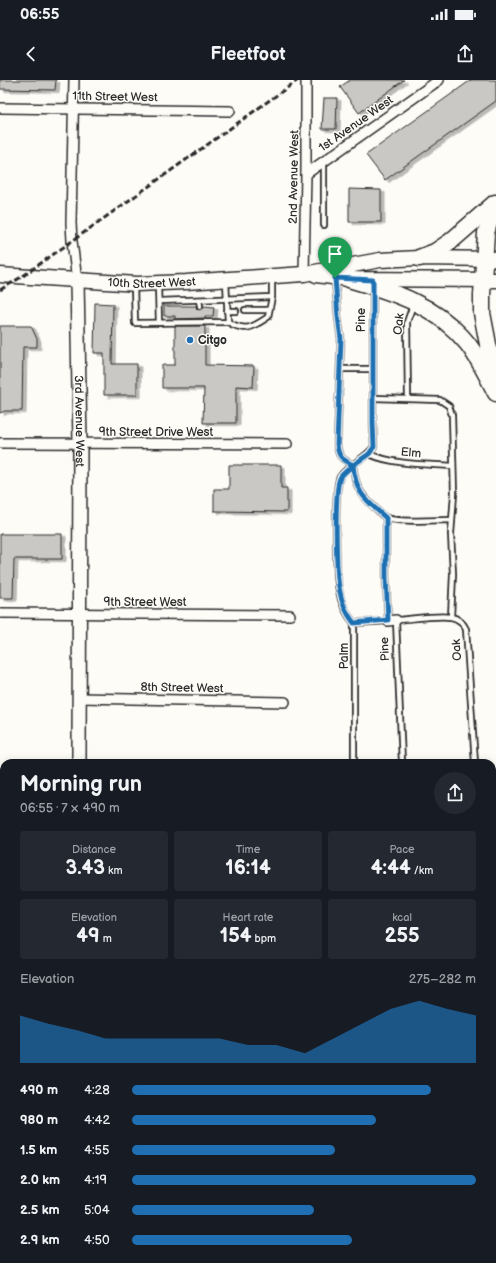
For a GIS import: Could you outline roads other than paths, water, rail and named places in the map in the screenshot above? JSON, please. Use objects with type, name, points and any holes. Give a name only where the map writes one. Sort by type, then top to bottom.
[{"type":"highway","points":[[419,258],[435,252],[450,242],[496,202]]},
{"type":"highway","points":[[496,210],[491,216],[486,233],[491,259],[490,280],[482,313],[496,389]]},
{"type":"highway","points":[[342,279],[373,283],[414,301],[444,320],[462,337],[476,356],[496,393]]},
{"type":"main road","name":"10th Street West","points":[[0,275],[134,284],[304,274],[380,260],[419,258],[491,259]]},
{"type":"main road","name":"10th Street West","points":[[304,274],[342,279]]},
{"type":"main road","points":[[373,283],[490,280]]},
{"type":"street","name":"3rd Avenue West","points":[[74,80],[71,229],[77,281],[80,443],[79,759]]},
{"type":"street","name":"2nd Avenue West","points":[[304,274],[306,80]]},
{"type":"street","name":"1st Avenue West","points":[[306,174],[439,80]]},
{"type":"street","name":"11th Street West","points":[[0,108],[230,111]]},
{"type":"street","name":"9th Street Drive West","points":[[0,443],[287,444]]},
{"type":"street","name":"9th Street West","points":[[0,613],[290,615]]},
{"type":"street","name":"8th Street West","points":[[79,698],[285,702]]},
{"type":"lane","points":[[324,162],[324,225]]},
{"type":"lane","points":[[134,284],[135,323],[228,322],[237,328],[251,327],[268,317],[272,297],[272,276]]},
{"type":"lane","points":[[226,279],[228,322]]},
{"type":"lane","points":[[342,279],[338,317],[341,339],[337,444],[338,453],[343,459],[353,465],[355,480],[364,498],[386,518],[394,520],[418,521],[452,520]]},
{"type":"lane","points":[[158,283],[159,323]]},
{"type":"lane","name":"Pine","points":[[369,454],[374,447],[373,283]]},
{"type":"lane","points":[[158,301],[176,303],[187,300],[272,297]]},
{"type":"lane","points":[[187,300],[187,306]]},
{"type":"lane","points":[[199,300],[200,306]]},
{"type":"lane","name":"Oak","points":[[408,398],[407,322],[414,301]]},
{"type":"lane","points":[[227,310],[236,310]]},
{"type":"lane","points":[[246,310],[270,310]]},
{"type":"lane","points":[[176,316],[176,322]]},
{"type":"lane","points":[[188,316],[188,322]]},
{"type":"lane","points":[[200,316],[200,322]]},
{"type":"lane","points":[[340,369],[373,369]]},
{"type":"lane","points":[[354,623],[451,617],[453,574],[452,520],[454,494],[452,466],[452,415],[449,406],[440,400],[374,398]]},
{"type":"lane","name":"Palm","points":[[354,759],[354,623],[348,616],[339,591],[337,507],[340,478],[353,465],[369,454]]},
{"type":"lane","name":"Elm","points":[[369,454],[381,460],[452,466]]},
{"type":"lane","name":"Pine","points":[[386,518],[386,577],[392,620],[402,759]]},
{"type":"lane","name":"Oak","points":[[451,617],[460,621],[466,628],[475,759]]},
{"type":"railway","points":[[0,290],[23,276],[298,80]]},
{"type":"place","name":"Citgo","points":[[190,340]]}]
